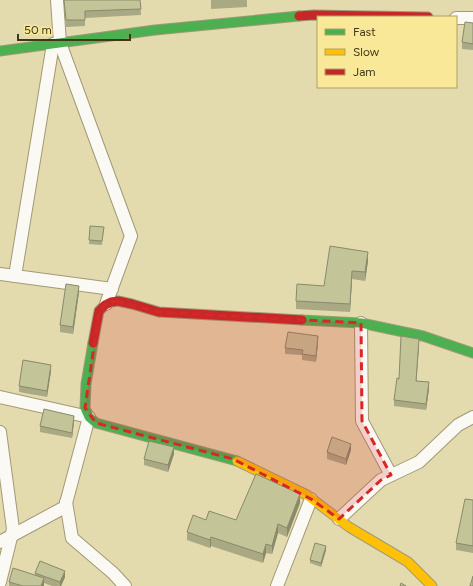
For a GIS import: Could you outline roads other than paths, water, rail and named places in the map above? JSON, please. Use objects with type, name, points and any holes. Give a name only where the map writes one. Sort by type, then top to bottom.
[{"type":"street","points":[[15,276],[56,43],[57,0]]},
{"type":"street","points":[[0,51],[155,30],[314,15],[371,16]]},
{"type":"street","points":[[457,18],[473,18]]},
{"type":"street","points":[[56,43],[130,236],[106,304],[99,311],[86,384],[85,408],[89,417],[96,423],[106,426],[233,459],[307,495],[349,527],[408,562],[432,586]]},
{"type":"street","points":[[0,274],[112,289]]},
{"type":"street","points":[[106,304],[116,301],[136,304],[159,312],[362,323],[423,336],[473,353]]},
{"type":"street","points":[[362,323],[362,421],[391,475]]},
{"type":"street","points":[[0,397],[89,417]]},
{"type":"street","points":[[0,542],[65,507],[89,417]]},
{"type":"street","points":[[339,519],[381,480],[419,462],[458,425],[473,417]]},
{"type":"street","points":[[0,432],[13,529],[0,582]]},
{"type":"street","points":[[277,586],[311,499]]},
{"type":"street","points":[[66,502],[72,538],[113,573],[125,586]]}]
